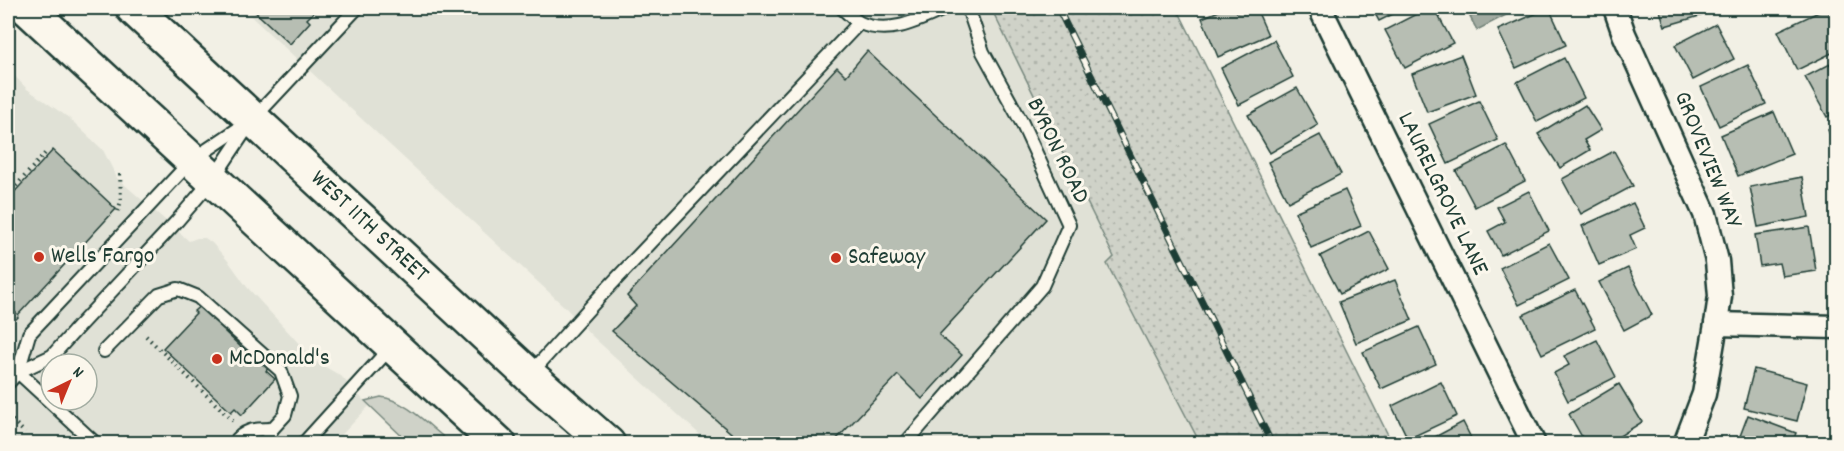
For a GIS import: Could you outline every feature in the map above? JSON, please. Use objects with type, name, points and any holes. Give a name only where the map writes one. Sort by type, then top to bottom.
[{"type":"main road","points":[[27,8],[499,444]]},
{"type":"main road","name":"WEST 11TH STREET","points":[[133,8],[529,375],[608,444]]},
{"type":"street","name":"LAURELGROVE LANE","points":[[1320,8],[1534,444]]},
{"type":"street","name":"GROVEVIEW WAY","points":[[1615,8],[1624,34],[1705,214],[1717,261],[1720,296],[1704,394],[1685,444]]},
{"type":"street","points":[[1716,324],[1836,327]]},
{"type":"lane","points":[[18,372],[29,334],[202,170],[357,8]]},
{"type":"lane","points":[[842,8],[859,23],[883,29],[909,24],[946,8]]},
{"type":"lane","name":"BYRON ROAD","points":[[905,444],[1042,286],[1069,225],[1022,123],[983,52],[968,8]]},
{"type":"lane","points":[[529,375],[859,23]]},
{"type":"lane","points":[[8,383],[18,372],[52,356],[177,221],[202,170],[253,119]]},
{"type":"lane","points":[[104,351],[159,295],[178,289],[198,297],[281,371],[290,396],[285,415],[272,429],[265,444]]},
{"type":"lane","points":[[303,444],[392,345]]},
{"type":"lane","points":[[18,372],[96,444]]},
{"type":"lane","points":[[233,444],[240,435],[253,429],[272,429]]},
{"type":"path","points":[[8,195],[47,150]]},
{"type":"path","points":[[8,309],[23,323]]},
{"type":"path","points":[[132,323],[233,421]]},
{"type":"path","points":[[8,416],[25,433]]},
{"type":"shaded area","points":[[242,8],[991,8],[1114,257],[1107,265],[1200,443],[709,443]]},
{"type":"shaded area","points":[[991,8],[1177,8],[1392,443],[1200,443],[1107,264],[1114,257]]},
{"type":"shaded area","points":[[1513,8],[1514,11],[1477,30],[1470,17],[1487,9]]},
{"type":"shaded area","points":[[8,69],[27,89],[69,118],[103,150],[117,178],[189,241],[205,238],[212,243],[247,287],[315,361],[341,376],[369,406],[334,443],[8,443]]},
{"type":"shaded area","points":[[381,397],[400,403],[451,443],[409,443],[365,401]]},
{"type":"building","points":[[251,8],[318,8],[307,19],[310,22],[290,44]]},
{"type":"building","points":[[1226,8],[1235,8],[1237,12],[1256,8],[1268,35],[1218,57],[1202,18]]},
{"type":"building","points":[[1372,8],[1405,8],[1379,21]]},
{"type":"building","points":[[1428,8],[1434,8],[1453,43],[1405,68],[1385,30]]},
{"type":"building","points":[[1549,8],[1566,45],[1516,68],[1498,30]]},
{"type":"building","points":[[1659,8],[1709,8],[1710,13],[1665,26]]},
{"type":"building","points":[[1827,8],[1836,26],[1836,51],[1797,70],[1778,31]]},
{"type":"building","points":[[1716,24],[1734,59],[1693,80],[1675,45]]},
{"type":"building","points":[[1274,40],[1293,77],[1239,105],[1221,68]]},
{"type":"building","name":"Safeway","points":[[867,51],[1046,219],[939,335],[962,355],[922,399],[898,375],[832,444],[744,444],[612,331],[636,306],[627,296],[837,67],[846,76]]},
{"type":"building","points":[[1461,55],[1476,94],[1427,112],[1412,74]]},
{"type":"building","points":[[1564,58],[1584,98],[1537,122],[1517,82]]},
{"type":"building","points":[[1836,61],[1836,112],[1827,117],[1805,77]]},
{"type":"building","points":[[1748,65],[1766,104],[1719,126],[1701,87]]},
{"type":"building","points":[[1297,88],[1318,125],[1270,153],[1248,115]]},
{"type":"building","points":[[1479,101],[1498,140],[1448,164],[1429,124]]},
{"type":"building","points":[[1585,105],[1601,130],[1584,140],[1590,150],[1560,168],[1538,134]]},
{"type":"building","points":[[1774,112],[1792,154],[1738,176],[1721,135]]},
{"type":"building","points":[[1836,127],[1836,149],[1828,130]]},
{"type":"building","points":[[1320,135],[1341,174],[1288,202],[1268,162]]},
{"type":"building","points":[[1506,145],[1525,181],[1475,207],[1456,171]]},
{"type":"building","name":"Wells Fargo","points":[[53,150],[116,209],[18,315],[8,305],[8,199]]},
{"type":"building","points":[[1614,151],[1633,186],[1581,214],[1562,179]]},
{"type":"building","points":[[1802,177],[1809,217],[1758,227],[1750,187]]},
{"type":"building","points":[[1345,190],[1361,226],[1311,248],[1295,212]]},
{"type":"building","points":[[1529,191],[1549,231],[1501,255],[1488,231],[1505,222],[1497,207]]},
{"type":"building","points":[[1633,203],[1645,228],[1630,235],[1636,249],[1599,265],[1582,226]]},
{"type":"building","points":[[1809,227],[1816,271],[1782,276],[1779,263],[1760,266],[1755,235]]},
{"type":"building","points":[[1369,231],[1389,269],[1340,294],[1320,256]]},
{"type":"building","points":[[1549,243],[1569,280],[1519,305],[1500,268]]},
{"type":"building","points":[[1628,268],[1652,315],[1624,330],[1599,282]]},
{"type":"building","points":[[1395,280],[1412,320],[1356,343],[1339,302]]},
{"type":"building","points":[[1575,290],[1595,328],[1542,354],[1523,315]]},
{"type":"building","name":"McDonald's","points":[[202,304],[228,328],[225,332],[245,351],[248,347],[269,367],[266,371],[275,379],[242,415],[235,408],[231,412],[163,348]]},
{"type":"building","points":[[1419,327],[1436,364],[1381,389],[1363,352]]},
{"type":"building","points":[[1597,340],[1616,377],[1568,401],[1554,373],[1569,365],[1564,356]]},
{"type":"building","points":[[1754,369],[1807,383],[1797,421],[1744,408]]},
{"type":"building","points":[[1441,382],[1457,416],[1408,439],[1392,406]]},
{"type":"building","points":[[1619,384],[1642,422],[1607,444],[1586,444],[1569,414]]},
{"type":"building","points":[[1748,415],[1796,433],[1792,444],[1737,444]]},
{"type":"building","points":[[1463,422],[1474,444],[1422,444]]},
{"type":"railway","points":[[1058,8],[1272,444]]},
{"type":"place","name":"Wells Fargo","points":[[39,257]]},
{"type":"place","name":"Safeway","points":[[836,258]]},
{"type":"place","name":"McDonald's","points":[[217,359]]}]
